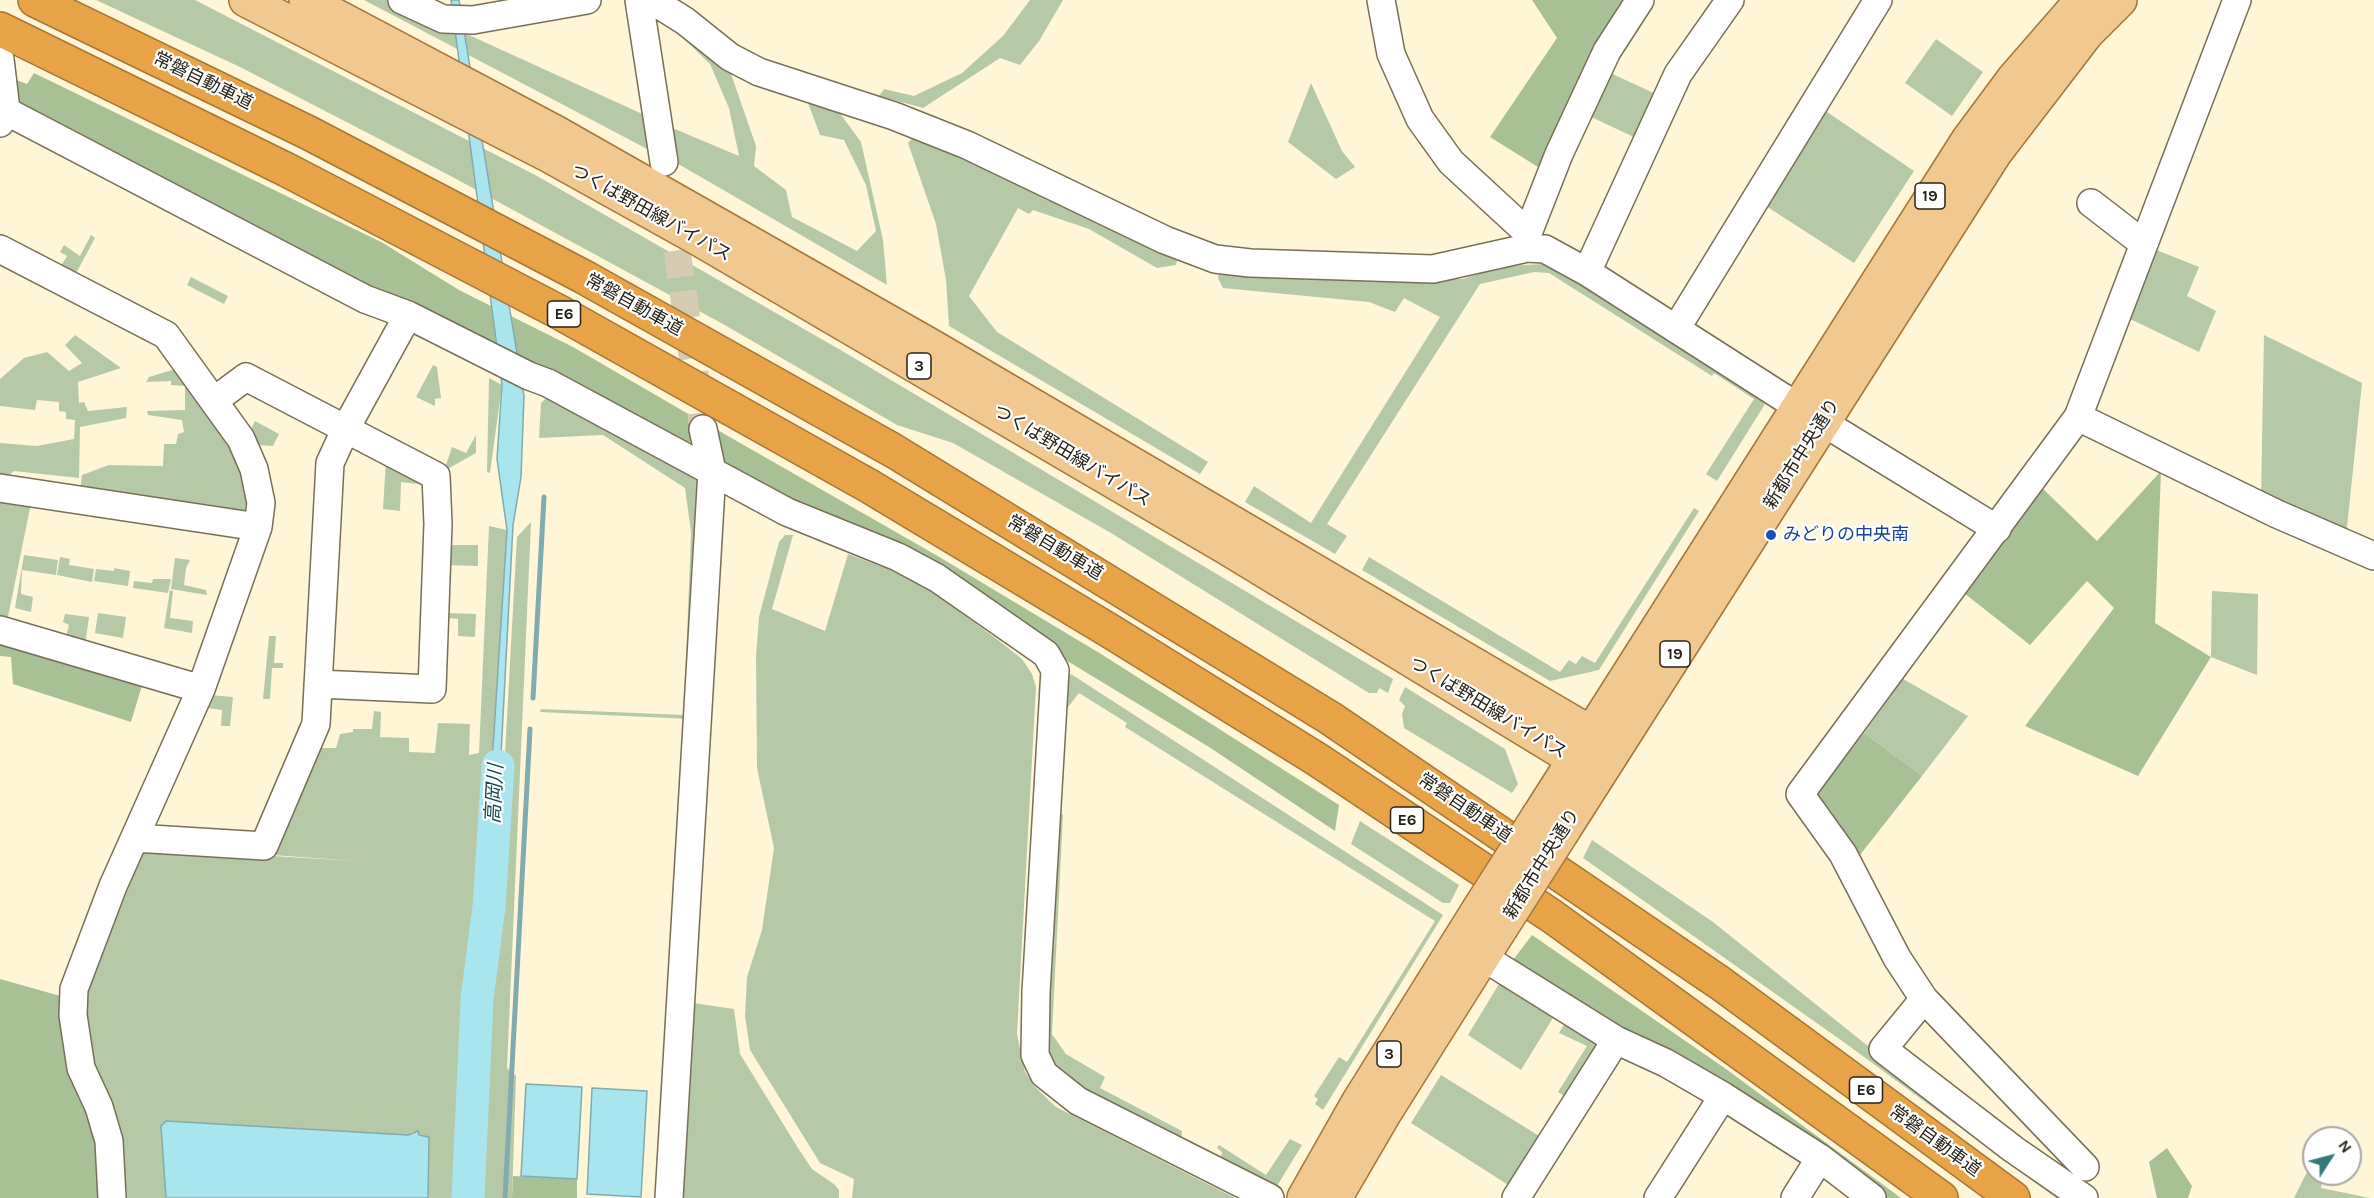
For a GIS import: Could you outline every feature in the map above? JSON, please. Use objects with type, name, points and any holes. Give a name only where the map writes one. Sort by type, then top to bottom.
[{"type":"highway","name":"常磐自動車道","points":[[35,0],[309,133],[584,277],[884,445],[1330,718],[1720,983],[2013,1198]]},
{"type":"highway","name":"E6","points":[[0,29],[288,170],[570,317],[858,480],[1100,625],[1318,760],[1553,917],[1941,1198]]},
{"type":"main road","name":"つくば野田線バイパス","points":[[246,0],[550,156],[709,244],[1217,542],[1583,747]]},
{"type":"main road","name":"つくば野田線バイパス","points":[[306,0],[555,132],[763,248],[1606,762]]},
{"type":"main road","name":"新都市中央通り","points":[[1304,1198],[1359,1101],[1489,920],[1551,823],[1606,762],[1968,140],[2014,78],[2082,0]]},
{"type":"main road","name":"新都市中央通り","points":[[1551,823],[1583,747],[1810,415],[1995,153],[2087,33],[2120,0]]},
{"type":"main road","name":"新都市中央通り","points":[[1335,1198],[1384,1114],[1483,957],[1489,920]]},
{"type":"street","points":[[402,0],[443,19],[472,20],[587,0]]},
{"type":"street","points":[[639,0],[664,162]]},
{"type":"street","points":[[644,0],[658,4],[685,21],[730,57],[759,72],[894,116],[967,145],[1165,240],[1215,259],[1250,263],[1433,269],[1528,240]]},
{"type":"street","points":[[1381,0],[1391,54],[1420,119],[1451,162],[1528,240],[1587,272],[1810,415],[1997,529]]},
{"type":"street","points":[[1528,240],[1555,163],[1607,51],[1640,0]]},
{"type":"street","points":[[1587,272],[1678,74],[1730,0]]},
{"type":"street","points":[[1676,329],[1878,0]]},
{"type":"street","points":[[2085,1167],[1924,999],[1898,958],[1843,854],[1800,794],[2078,417],[2237,0]]},
{"type":"street","points":[[0,59],[2,114],[365,299],[408,315],[529,376],[548,382],[787,512],[898,557],[937,578],[1046,654],[1053,662],[1055,669],[1034,1031],[1035,1055],[1044,1074],[1078,1101],[1270,1198]]},
{"type":"street","points":[[2091,203],[2144,244]]},
{"type":"street","points":[[0,249],[166,335],[241,439],[254,469],[261,503],[258,527],[201,689],[88,945],[74,989],[73,1015],[81,1068],[99,1107],[109,1142],[112,1198]]},
{"type":"street","points":[[135,838],[264,846],[316,723],[330,463],[346,428],[408,315]]},
{"type":"street","points":[[215,400],[246,377],[436,476],[438,524],[432,688],[318,684]]},
{"type":"street","points":[[2078,417],[2277,514],[2374,556]]},
{"type":"street","points":[[669,1198],[712,471],[703,429]]},
{"type":"street","points":[[0,488],[258,527]]},
{"type":"street","points":[[0,630],[201,689]]},
{"type":"street","points":[[1483,957],[1616,1040],[1666,1063],[1723,1096],[1820,1158],[1872,1198]]},
{"type":"street","points":[[1924,999],[1883,1049],[2013,1149],[2084,1198]]},
{"type":"street","points":[[1516,1198],[1616,1040]]},
{"type":"street","points":[[1658,1198],[1723,1096]]},
{"type":"street","points":[[1795,1198],[1820,1158]]},
{"type":"green space","points":[[96,0],[195,0],[537,176],[844,352],[1393,679],[1388,693],[1379,688],[1377,693],[1369,693],[1111,533],[953,443],[897,425],[723,324],[445,173],[240,67]]},
{"type":"green space","points":[[364,0],[392,0],[649,117],[651,151]]},
{"type":"green space","points":[[1030,0],[1063,0],[1039,41],[1020,65],[1000,58],[923,108],[879,96],[884,89],[914,96],[962,73],[1003,36]]},
{"type":"green space","points":[[1532,0],[1627,0],[1538,167],[1490,137],[1557,38]]},
{"type":"green space","points":[[652,16],[680,28],[730,71],[756,146],[754,166],[786,190],[792,217],[857,251],[876,231],[866,185],[844,140],[820,135],[808,103],[836,108],[861,142],[883,240],[887,285],[675,162],[670,127],[739,156],[729,108],[710,64],[678,33]]},
{"type":"green space","points":[[1936,39],[1983,72],[1952,116],[1905,83]]},
{"type":"green space","points":[[1606,71],[1658,95],[1638,139],[1587,115]]},
{"type":"green space","points":[[34,73],[383,243],[459,290],[573,347],[697,419],[700,435],[686,444],[382,296],[20,109],[11,78],[27,84]]},
{"type":"green space","points":[[1311,83],[1342,151],[1355,167],[1336,179],[1288,142]]},
{"type":"green space","points":[[1824,110],[1914,171],[1854,263],[1763,204]]},
{"type":"green space","points":[[915,135],[1178,257],[1176,265],[1157,268],[1089,229],[1033,210],[1029,214],[1018,208],[969,296],[997,332],[1208,462],[1200,474],[949,326],[946,280],[936,224],[908,143]]},
{"type":"green space","points":[[91,235],[95,238],[74,277],[59,269],[67,256],[60,252],[64,245],[80,256]]},
{"type":"green space","points":[[2154,249],[2199,267],[2187,296],[2216,311],[2199,352],[2128,318]]},
{"type":"green space","points":[[1545,264],[1566,272],[1666,334],[1765,404],[1717,481],[1706,474],[1754,399],[1714,373],[1712,376],[1549,273],[1534,272],[1480,284],[1327,524],[1347,536],[1335,554],[1245,502],[1254,486],[1311,523],[1440,317],[1404,298],[1395,312],[1369,302],[1223,288],[1218,278],[1219,271],[1266,278],[1366,281],[1463,279],[1503,266]]},
{"type":"green space","points":[[191,277],[228,296],[224,304],[187,285]]},
{"type":"green space","points":[[75,335],[121,368],[78,382],[79,403],[84,402],[88,411],[127,407],[126,418],[80,427],[79,478],[14,471],[7,477],[0,477],[0,443],[37,446],[74,439],[75,420],[66,419],[66,412],[59,411],[59,402],[37,400],[35,410],[0,406],[0,379],[24,358],[47,352],[69,371],[82,363],[65,345]]},
{"type":"green space","points":[[2264,335],[2362,383],[2346,537],[2261,499]]},
{"type":"green space","points":[[433,365],[437,367],[441,398],[435,399],[435,406],[416,397]]},
{"type":"green space","points":[[172,370],[183,375],[202,409],[206,409],[233,444],[251,498],[248,516],[80,492],[82,475],[109,465],[163,466],[164,444],[176,444],[178,434],[184,432],[182,420],[148,415],[147,411],[185,410],[185,386],[171,385],[171,381],[146,382],[149,377]]},
{"type":"green space","points":[[489,378],[502,385],[490,473],[487,472]]},
{"type":"green space","points":[[550,394],[704,477],[691,719],[540,712],[541,709],[684,715],[691,532],[685,488],[603,435],[539,438],[541,403]]},
{"type":"green space","points":[[255,421],[279,434],[273,446],[254,445],[249,434]]},
{"type":"green space","points":[[714,428],[936,555],[1101,654],[1339,805],[1335,831],[1209,747],[1069,662],[994,605],[722,464]]},
{"type":"green space","points":[[476,435],[476,453],[444,471],[452,447],[466,453]]},
{"type":"green space","points":[[386,460],[425,485],[401,482],[400,511],[383,509]]},
{"type":"green space","points":[[2161,471],[2155,623],[2211,657],[2138,776],[2025,726],[2114,608],[2087,581],[2030,645],[1964,593],[2041,487],[2097,541]]},
{"type":"green space","points":[[0,497],[31,503],[7,622],[0,621]]},
{"type":"green space","points":[[1694,508],[1699,511],[1599,670],[1550,681],[1362,570],[1369,557],[1560,672],[1569,660],[1576,664],[1582,656],[1595,663]]},
{"type":"green space","points":[[531,522],[507,1068],[516,1076],[512,1198],[474,1198],[475,1147],[483,1106],[480,1083],[482,981],[489,965],[488,951],[496,915],[517,537]]},
{"type":"green space","points":[[489,526],[507,530],[486,873],[477,945],[463,1198],[428,1198],[429,1137],[412,1132],[408,1135],[161,1126],[166,1198],[124,1198],[90,1057],[83,1011],[94,961],[137,857],[154,849],[357,861],[272,855],[314,748],[336,748],[340,734],[353,732],[353,729],[372,729],[374,711],[381,712],[380,737],[409,738],[409,752],[435,753],[438,723],[470,724],[469,755],[479,753]]},
{"type":"green space","points":[[785,535],[793,535],[772,609],[825,631],[848,554],[899,573],[940,597],[1022,659],[1032,674],[1036,687],[1017,1034],[1025,1072],[1035,1087],[1056,1107],[1235,1198],[852,1198],[854,1179],[820,1163],[750,1050],[745,1016],[747,977],[762,930],[774,848],[757,768],[756,657],[759,617],[779,542]]},
{"type":"green space","points":[[446,545],[478,545],[478,566],[446,565]]},
{"type":"green space","points":[[24,555],[58,560],[56,575],[22,570],[21,594],[33,597],[31,612],[15,608]]},
{"type":"green space","points":[[60,557],[70,559],[69,565],[94,569],[92,582],[57,575]]},
{"type":"green space","points":[[175,558],[190,560],[186,568],[184,585],[206,590],[207,595],[171,589]]},
{"type":"green space","points":[[114,568],[130,571],[128,586],[94,581],[96,569],[114,571]]},
{"type":"green space","points":[[153,579],[171,579],[168,593],[133,588],[134,581],[152,583]]},
{"type":"green space","points":[[170,590],[173,591],[170,618],[193,621],[192,633],[164,628]]},
{"type":"green space","points":[[2212,591],[2258,594],[2257,675],[2211,657]]},
{"type":"green space","points":[[98,613],[126,617],[123,638],[95,633]]},
{"type":"green space","points":[[447,613],[476,614],[475,637],[458,636],[458,619],[447,618]]},
{"type":"green space","points":[[65,614],[89,617],[85,645],[66,637],[69,625],[63,622]]},
{"type":"green space","points":[[269,636],[276,636],[274,663],[283,663],[283,668],[272,668],[270,699],[263,699]]},
{"type":"green space","points":[[0,637],[143,682],[131,722],[13,684],[11,657],[0,656]]},
{"type":"green space","points":[[1071,674],[1443,915],[1323,1110],[1315,1104],[1318,1099],[1314,1096],[1339,1057],[1347,1062],[1435,921],[1125,727],[1127,723],[1079,693],[1062,715],[1062,681]]},
{"type":"green space","points":[[1903,679],[1968,716],[1922,776],[1864,733]]},
{"type":"green space","points":[[1405,687],[1505,749],[1518,784],[1512,793],[1404,728],[1402,714],[1405,706],[1399,700]]},
{"type":"green space","points":[[210,695],[233,697],[230,726],[221,726],[222,710],[208,708]]},
{"type":"green space","points":[[1864,733],[1922,776],[1856,860],[1816,795]]},
{"type":"green space","points":[[1055,810],[1063,815],[1052,1034],[1066,1054],[1105,1077],[1100,1088],[1182,1131],[1181,1142],[1072,1086],[1053,1072],[1041,1035]]},
{"type":"green space","points":[[1360,821],[1459,885],[1450,903],[1443,903],[1351,844]]},
{"type":"green space","points":[[1592,840],[1713,922],[1908,1078],[2074,1198],[2056,1198],[1845,1043],[1583,858]]},
{"type":"green space","points":[[1532,935],[1726,1069],[1901,1198],[1887,1198],[1852,1169],[1635,1040],[1513,960]]},
{"type":"green space","points":[[0,979],[64,997],[93,1123],[103,1179],[100,1198],[0,1198]]},
{"type":"green space","points":[[1507,982],[1556,1013],[1521,1070],[1468,1035],[1499,984]]},
{"type":"green space","points":[[686,1002],[734,1009],[740,1054],[812,1169],[835,1185],[839,1190],[839,1198],[675,1198]]},
{"type":"green space","points":[[1565,1023],[1594,1038],[1597,1052],[1569,1099],[1558,1092],[1587,1046],[1559,1033]]},
{"type":"green space","points":[[1441,1075],[1544,1139],[1513,1188],[1411,1123]]},
{"type":"green space","points":[[1290,1139],[1302,1145],[1277,1186],[1270,1188],[1220,1163],[1222,1152],[1217,1148],[1219,1145],[1266,1175]]},
{"type":"green space","points":[[2167,1148],[2192,1186],[2188,1198],[2157,1198],[2149,1162]]},
{"type":"green space","points":[[513,1176],[577,1179],[577,1198],[512,1198]]},
{"type":"green space","points":[[2302,1182],[2302,1186],[2321,1186],[2321,1188],[2370,1198],[2294,1198]]},
{"type":"water","points":[[451,0],[459,0],[524,396],[521,477],[513,525],[498,813],[489,809],[507,530],[497,459],[502,385]]},
{"type":"water","points":[[526,1084],[582,1087],[577,1179],[521,1176]]},
{"type":"water","points":[[592,1088],[647,1091],[641,1197],[587,1194]]},
{"type":"water","points":[[166,1121],[408,1135],[418,1131],[419,1135],[429,1137],[428,1198],[166,1198],[161,1126]]},
{"type":"waterway","points":[[533,698],[544,497]]},
{"type":"waterway","points":[[505,1198],[530,729]]},
{"type":"waterway","name":"高岡川","points":[[468,1198],[477,999],[489,907],[498,766]]},
{"type":"tunnel","points":[[671,210],[703,429]]},
{"type":"place","name":"みどりの中央南","points":[[1771,535]]}]
